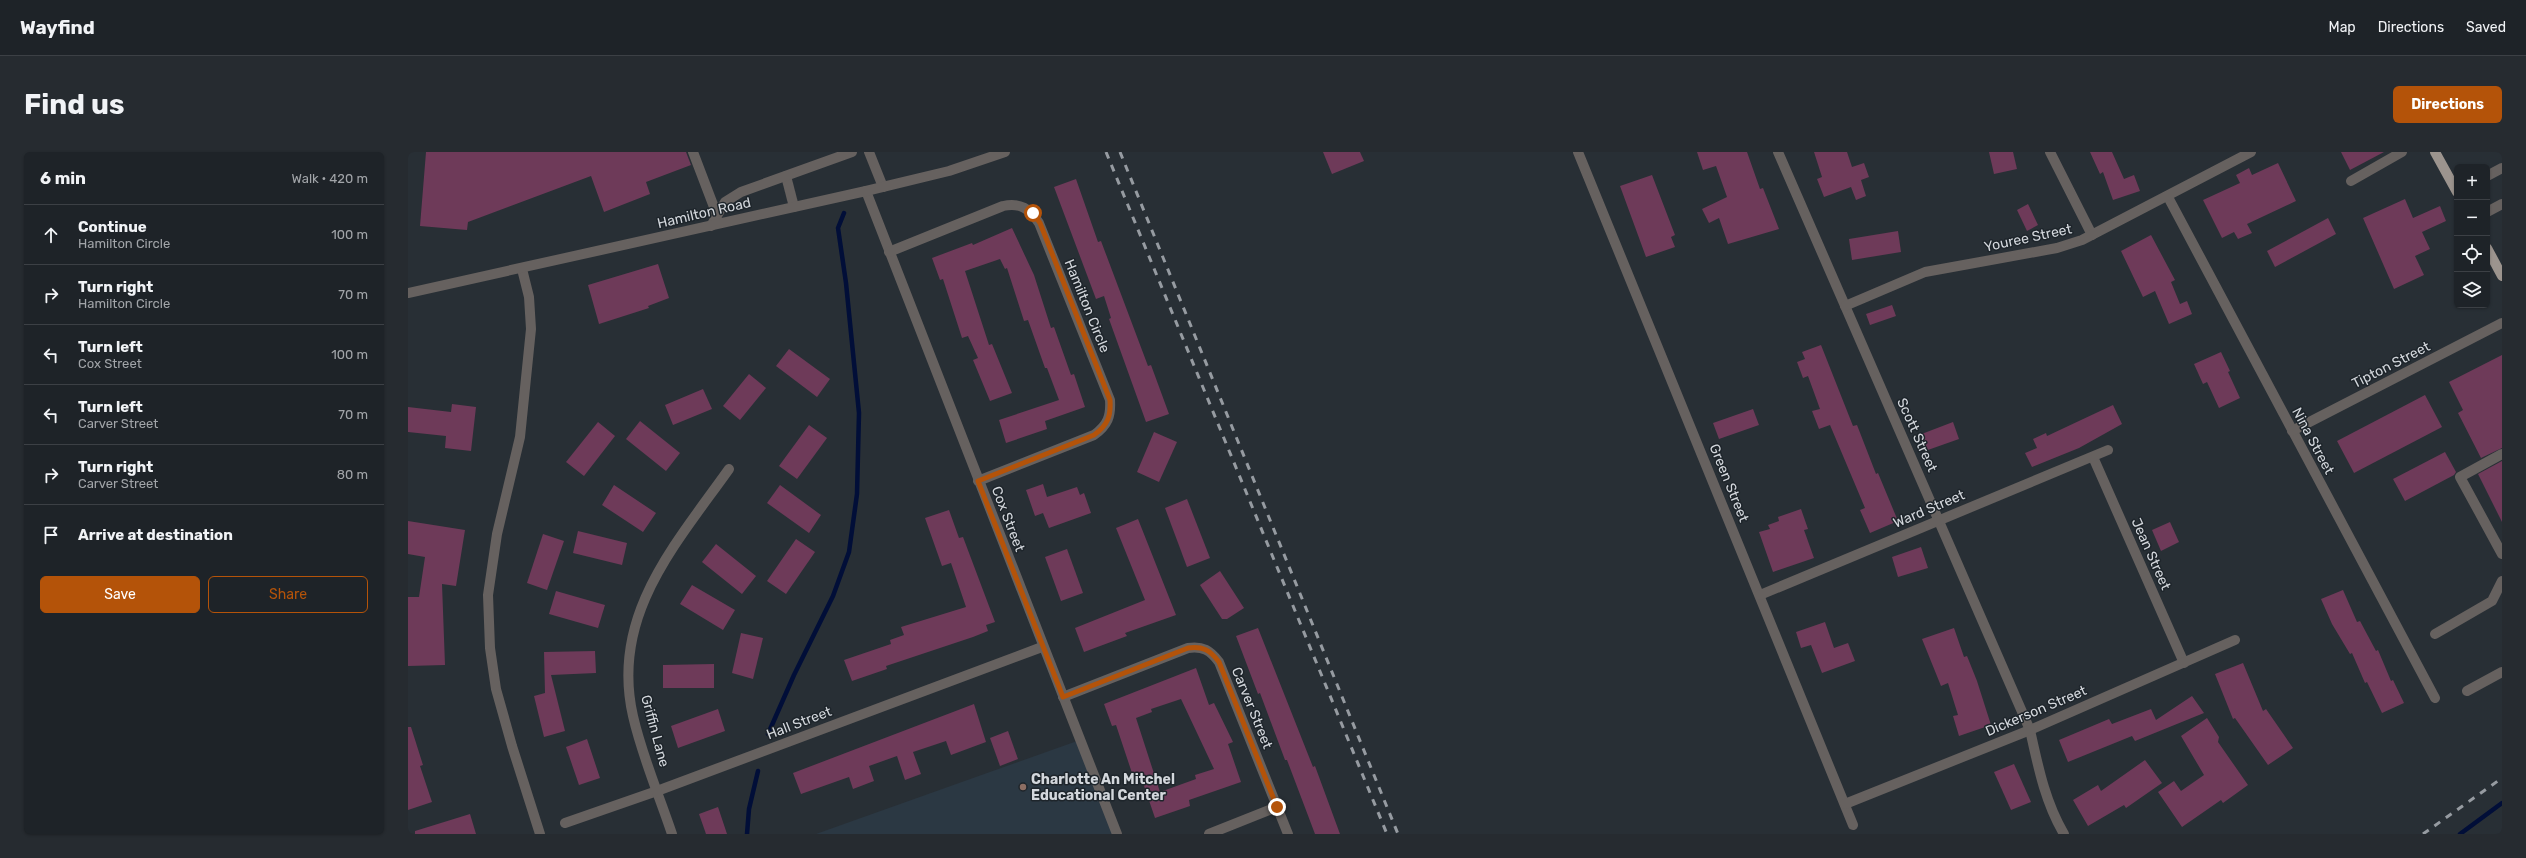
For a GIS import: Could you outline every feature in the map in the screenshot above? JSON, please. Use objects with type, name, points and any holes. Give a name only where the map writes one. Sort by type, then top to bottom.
[{"type":"main road","points":[[2435,152],[2454,187]]},
{"type":"main road","points":[[2490,254],[2502,276]]},
{"type":"street","points":[[693,152],[717,215]]},
{"type":"street","points":[[710,226],[724,202],[741,192],[852,152]]},
{"type":"street","points":[[869,152],[883,187]]},
{"type":"street","name":"Hamilton Road","points":[[408,293],[883,187],[949,171],[1005,152]]},
{"type":"street","name":"Green Street","points":[[1578,152],[1854,825]]},
{"type":"street","name":"Scott Street","points":[[1778,152],[2030,730],[2049,803],[2064,834]]},
{"type":"street","points":[[2050,152],[2092,235]]},
{"type":"street","name":"Youree Street","points":[[1845,306],[1925,272],[2057,248],[2092,235],[2168,197],[2251,152]]},
{"type":"street","points":[[2351,181],[2402,152]]},
{"type":"street","points":[[2490,174],[2502,168]]},
{"type":"street","points":[[786,176],[794,208]]},
{"type":"street","name":"Cox Street","points":[[866,191],[1042,647],[1117,834]]},
{"type":"street","name":"Nina Street","points":[[2168,197],[2436,698]]},
{"type":"street","name":"Hamilton Circle","points":[[889,252],[1002,206],[1014,203],[1024,206],[1033,213],[1040,223],[1110,400],[1111,412],[1107,423],[1094,435],[978,481]]},
{"type":"street","points":[[2490,210],[2502,204]]},
{"type":"street","points":[[522,268],[529,297],[531,329],[520,437],[497,534],[488,595],[490,648],[496,690],[540,834]]},
{"type":"street","name":"Tipton Street","points":[[2292,431],[2502,323]]},
{"type":"street","name":"Ward Street","points":[[1760,595],[2108,450]]},
{"type":"street","points":[[2502,454],[2460,477],[2502,554]]},
{"type":"street","name":"Jean Street","points":[[2093,457],[2184,663]]},
{"type":"street","name":"Griffin Lane","points":[[672,834],[633,715],[629,672],[634,632],[639,611],[658,570],[729,469]]},
{"type":"street","points":[[2435,634],[2492,601],[2502,581]]},
{"type":"street","name":"Dickerson Street","points":[[1845,804],[2030,730],[2235,640]]},
{"type":"street","name":"Hall Street","points":[[565,823],[658,791],[1042,647]]},
{"type":"street","name":"Carver Street","points":[[1063,697],[1188,648],[1199,647],[1208,649],[1219,662],[1288,834]]},
{"type":"street","points":[[2467,691],[2502,672]]},
{"type":"street","points":[[1209,834],[1277,807]]},
{"type":"shaded area","name":"Charlotte An Mitchel Educational Center","points":[[1080,740],[1117,834],[816,834]]},
{"type":"building","points":[[426,152],[686,152],[691,165],[646,182],[650,194],[604,212],[591,176],[468,222],[467,230],[420,226]]},
{"type":"building","points":[[1323,152],[1360,152],[1364,161],[1332,174]]},
{"type":"building","points":[[1697,152],[1747,152],[1760,189],[1763,188],[1779,229],[1728,244],[1719,218],[1709,223],[1702,209],[1727,197],[1716,166],[1703,170]]},
{"type":"building","points":[[1814,152],[1847,152],[1852,167],[1864,163],[1869,177],[1861,180],[1866,196],[1856,200],[1851,187],[1824,197],[1817,179],[1822,177]]},
{"type":"building","points":[[1989,152],[2013,152],[2017,169],[1994,174]]},
{"type":"building","points":[[2090,152],[2112,152],[2124,179],[2134,175],[2140,191],[2113,200],[2103,172],[2100,174]]},
{"type":"building","points":[[2341,152],[2384,152],[2350,170]]},
{"type":"building","points":[[2278,163],[2296,201],[2247,224],[2252,233],[2238,239],[2234,232],[2222,238],[2203,200],[2240,183],[2236,175],[2249,168],[2252,175]]},
{"type":"building","points":[[1652,175],[1675,235],[1671,237],[1675,247],[1646,257],[1620,186]]},
{"type":"building","points":[[1076,179],[1098,242],[1101,241],[1148,366],[1151,365],[1169,414],[1146,422],[1109,319],[1111,318],[1104,296],[1096,299],[1054,187]]},
{"type":"building","points":[[2405,199],[2413,218],[2440,206],[2446,221],[2422,232],[2430,249],[2415,256],[2424,275],[2394,289],[2363,218]]},
{"type":"building","points":[[2028,204],[2038,225],[2027,231],[2017,210]]},
{"type":"building","points":[[2328,218],[2336,234],[2275,267],[2267,251]]},
{"type":"building","points":[[1012,228],[1034,275],[1051,328],[1054,327],[1071,375],[1074,374],[1085,407],[1045,421],[1047,429],[1006,443],[999,420],[1059,400],[1047,368],[1045,368],[1028,320],[1024,321],[1007,268],[1005,269],[1000,259],[965,271],[989,345],[992,344],[1012,393],[990,401],[973,360],[978,358],[968,336],[962,338],[943,279],[940,280],[932,258],[972,243],[973,245]]},
{"type":"building","points":[[1898,231],[1901,252],[1852,260],[1849,239]]},
{"type":"building","points":[[2151,235],[2175,280],[2171,282],[2180,304],[2187,301],[2192,314],[2169,324],[2155,291],[2143,297],[2121,251]]},
{"type":"building","points":[[658,264],[669,298],[648,306],[649,308],[599,324],[588,285]]},
{"type":"building","points":[[1892,305],[1896,316],[1870,325],[1866,314]]},
{"type":"building","points":[[1821,345],[1853,426],[1857,425],[1876,474],[1878,473],[1898,521],[1870,533],[1860,510],[1865,508],[1830,425],[1819,429],[1812,411],[1820,409],[1808,376],[1803,378],[1797,362],[1805,359],[1802,352]]},
{"type":"building","points":[[789,349],[830,379],[817,397],[776,366]]},
{"type":"building","points":[[2221,352],[2240,398],[2219,408],[2207,382],[2203,384],[2194,364]]},
{"type":"building","points":[[2502,355],[2502,448],[2481,458],[2458,413],[2463,410],[2449,382]]},
{"type":"building","points":[[749,374],[766,388],[740,420],[723,406]]},
{"type":"building","points":[[703,389],[712,409],[673,425],[665,405]]},
{"type":"building","points":[[2425,395],[2442,427],[2354,473],[2337,441]]},
{"type":"building","points":[[452,404],[476,407],[471,451],[445,448],[446,436],[408,432],[408,407],[451,412]]},
{"type":"building","points":[[2113,405],[2122,424],[2079,448],[2032,467],[2025,453],[2037,448],[2033,439],[2046,433],[2047,436]]},
{"type":"building","points":[[1753,409],[1759,425],[1719,439],[1713,423]]},
{"type":"building","points":[[640,421],[680,453],[666,471],[626,439]]},
{"type":"building","points":[[598,422],[615,436],[584,476],[566,462]]},
{"type":"building","points":[[1953,422],[1959,439],[1925,451],[1919,435]]},
{"type":"building","points":[[809,425],[827,438],[797,479],[779,466]]},
{"type":"building","points":[[1154,432],[1177,442],[1159,482],[1137,472]]},
{"type":"building","points":[[2445,452],[2456,472],[2454,475],[2405,501],[2393,479]]},
{"type":"building","points":[[2502,461],[2502,522],[2478,474]]},
{"type":"building","points":[[1043,484],[1047,497],[1077,487],[1080,495],[1084,493],[1091,513],[1049,528],[1043,513],[1035,516],[1026,490]]},
{"type":"building","points":[[614,485],[656,513],[643,532],[602,505]]},
{"type":"building","points":[[780,485],[821,515],[809,533],[767,503]]},
{"type":"building","points":[[1187,499],[1210,558],[1187,567],[1165,508]]},
{"type":"building","points":[[1801,509],[1808,529],[1804,530],[1814,558],[1773,572],[1759,532],[1770,529],[1768,525],[1779,521],[1778,517]]},
{"type":"building","points":[[949,510],[959,538],[963,537],[995,622],[986,625],[988,631],[886,666],[887,669],[852,681],[844,660],[891,644],[890,640],[904,635],[901,627],[966,607],[951,563],[942,566],[925,518]]},
{"type":"building","points":[[1138,519],[1176,615],[1125,633],[1127,636],[1084,652],[1075,628],[1145,600],[1116,528]]},
{"type":"building","points":[[408,521],[465,530],[456,586],[442,584],[445,665],[408,666],[408,597],[419,597],[425,557],[408,554]]},
{"type":"building","points":[[2170,522],[2179,542],[2161,551],[2152,530]]},
{"type":"building","points":[[578,531],[627,543],[622,565],[573,553]]},
{"type":"building","points":[[543,534],[564,541],[547,590],[527,583]]},
{"type":"building","points":[[796,539],[815,552],[786,594],[767,581]]},
{"type":"building","points":[[716,544],[756,576],[742,594],[702,562]]},
{"type":"building","points":[[1921,547],[1928,568],[1898,577],[1892,557]]},
{"type":"building","points":[[1067,549],[1083,593],[1061,601],[1045,557]]},
{"type":"building","points":[[1220,571],[1244,608],[1227,619],[1222,619],[1200,585]]},
{"type":"building","points":[[692,585],[735,610],[723,630],[680,604]]},
{"type":"building","points":[[2343,590],[2357,622],[2360,621],[2376,651],[2378,650],[2391,681],[2393,680],[2404,703],[2382,713],[2367,682],[2365,683],[2352,653],[2350,654],[2332,624],[2321,599]]},
{"type":"building","points":[[556,591],[605,605],[598,628],[549,614]]},
{"type":"building","points":[[1825,622],[1834,648],[1848,643],[1855,661],[1822,673],[1811,645],[1801,648],[1796,632]]},
{"type":"building","points":[[1258,628],[1313,767],[1315,766],[1340,834],[1315,834],[1260,693],[1258,694],[1236,636]]},
{"type":"building","points":[[1954,628],[1964,657],[1967,656],[1977,681],[1991,725],[1959,736],[1953,716],[1958,715],[1948,683],[1941,686],[1922,639]]},
{"type":"building","points":[[741,633],[763,638],[753,679],[732,673]]},
{"type":"building","points":[[595,651],[596,673],[551,675],[565,731],[544,737],[534,696],[545,693],[544,652]]},
{"type":"building","points":[[2243,663],[2263,711],[2266,709],[2293,748],[2268,765],[2235,718],[2233,719],[2215,674]]},
{"type":"building","points":[[714,664],[714,688],[663,688],[663,665]]},
{"type":"building","points":[[1196,668],[1209,705],[1214,703],[1233,742],[1228,744],[1241,782],[1189,800],[1190,806],[1155,818],[1141,777],[1134,779],[1116,725],[1112,726],[1104,704]],"holes":[[[1181,699],[1214,769],[1195,775],[1196,779],[1160,792],[1136,718],[1152,712],[1151,709]]]},
{"type":"building","points":[[2192,696],[2204,713],[2135,741],[2132,736],[2068,762],[2059,740],[2109,719],[2112,724],[2151,709],[2156,720]]},
{"type":"building","points":[[974,704],[986,742],[951,755],[946,741],[913,752],[921,774],[905,780],[897,756],[869,766],[874,781],[853,789],[849,777],[801,794],[793,773]]},
{"type":"building","points":[[718,709],[725,731],[678,748],[671,726]]},
{"type":"building","points":[[2207,718],[2219,737],[2218,742],[2248,785],[2223,803],[2221,800],[2182,827],[2158,792],[2174,781],[2181,791],[2204,775],[2181,736]]},
{"type":"building","points":[[408,727],[411,727],[423,765],[420,766],[432,802],[408,810]]},
{"type":"building","points":[[1008,731],[1018,759],[1000,766],[990,738]]},
{"type":"building","points":[[587,739],[600,778],[579,785],[566,747]]},
{"type":"building","points":[[2145,760],[2162,783],[2126,808],[2124,805],[2088,826],[2073,800],[2098,785],[2101,791]]},
{"type":"building","points":[[2014,764],[2031,802],[2011,810],[1994,772]]},
{"type":"building","points":[[718,807],[727,834],[706,834],[699,814]]},
{"type":"building","points":[[470,814],[476,834],[415,834],[415,831]]},
{"type":"waterway","points":[[768,734],[794,675],[833,596],[849,552],[857,494],[859,413],[846,283],[838,228],[844,213]]},
{"type":"waterway","points":[[747,834],[749,809],[758,771]]},
{"type":"waterway","points":[[2460,834],[2502,803]]},
{"type":"railway","points":[[1106,152],[1387,834]]},
{"type":"railway","points":[[1120,152],[1398,834]]},
{"type":"railway","points":[[2423,834],[2502,778]]},
{"type":"place","name":"Charlotte An Mitchel Educational Center","points":[[1023,787]]},
{"type":"route","points":[[1033,213],[1040,223],[1110,400],[1111,412],[1107,423],[1094,435],[978,481],[1042,647],[1063,697],[1188,648],[1199,647],[1208,649],[1219,662],[1277,807]]}]
